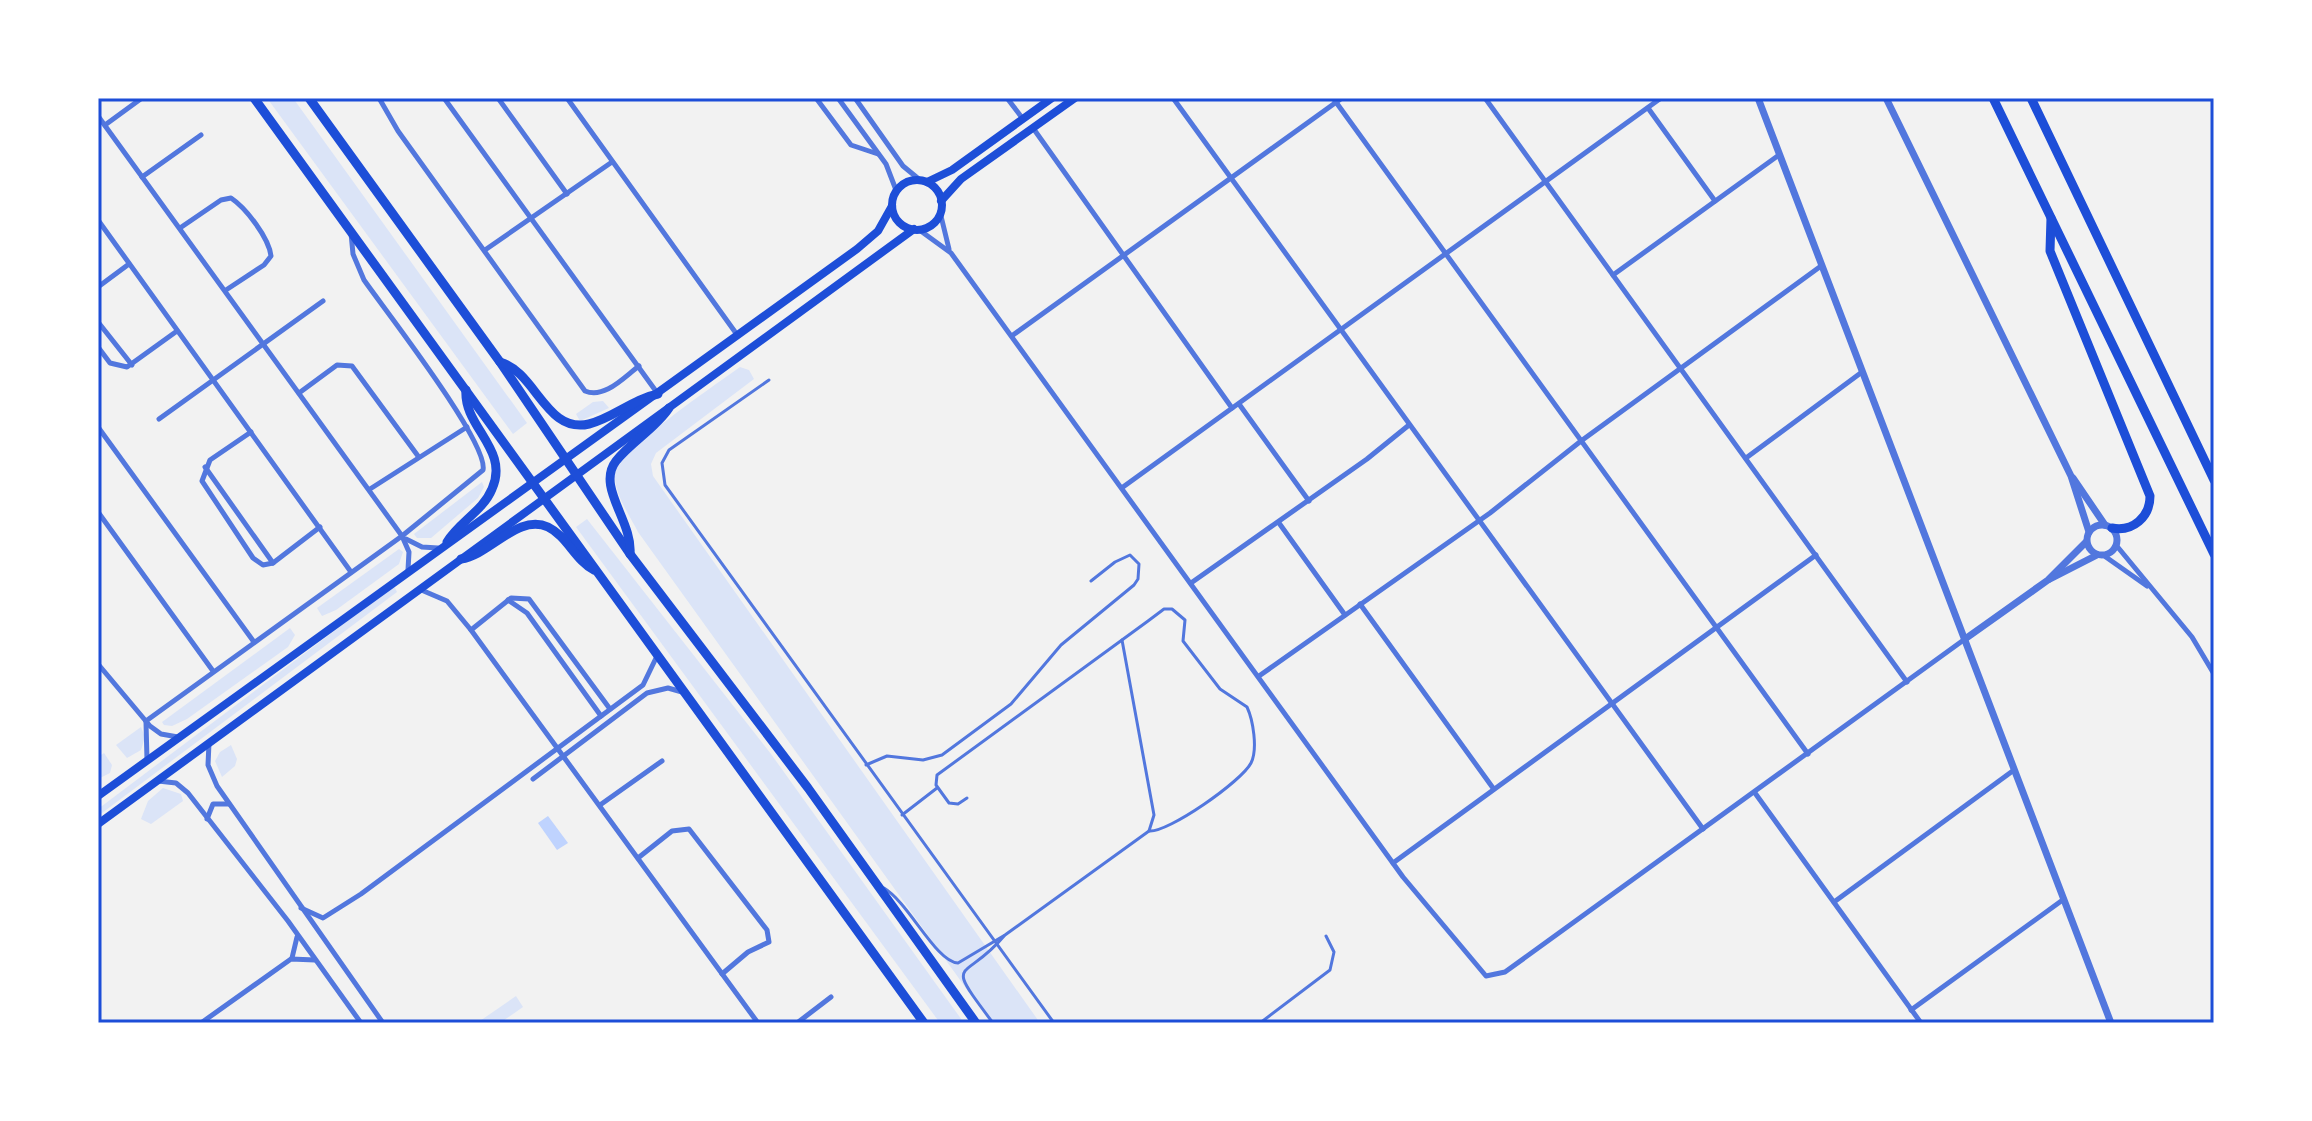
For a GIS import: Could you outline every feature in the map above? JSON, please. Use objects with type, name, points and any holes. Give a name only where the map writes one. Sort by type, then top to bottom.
[{"type":"main road","points":[[254,98],[924,1023]]},
{"type":"main road","points":[[309,98],[500,362],[630,554],[976,1023]]},
{"type":"main road","points":[[98,796],[872,238],[892,206],[896,190],[911,180],[924,181],[952,170],[1052,98]]},
{"type":"main road","points":[[941,201],[959,180],[1075,98]]},
{"type":"main road","points":[[1993,98],[2214,554]]},
{"type":"main road","points":[[2031,98],[2214,480]]},
{"type":"main road","points":[[98,824],[916,229],[932,224],[940,212],[941,201],[937,190],[924,181]]},
{"type":"main road","points":[[892,206],[896,219],[916,229]]},
{"type":"main road","points":[[2051,218],[2050,251],[2150,496],[2148,511],[2137,524],[2125,529],[2108,526]]},
{"type":"main road","points":[[500,362],[522,373],[559,419],[575,425],[594,422],[626,404],[658,394]]},
{"type":"main road","points":[[447,542],[489,496],[496,476],[492,449],[469,413],[466,390]]},
{"type":"main road","points":[[630,554],[629,530],[610,491],[609,476],[615,462],[669,408]]},
{"type":"main road","points":[[504,502],[517,509],[515,520]]},
{"type":"main road","points":[[461,559],[479,554],[523,526],[537,524],[553,530],[583,564],[599,572]]},
{"type":"street","points":[[105,125],[142,98]]},
{"type":"street","points":[[379,98],[398,131],[585,391],[594,394],[603,392],[639,366]]},
{"type":"street","points":[[444,98],[658,394]]},
{"type":"street","points":[[498,98],[567,194]]},
{"type":"street","points":[[567,98],[738,336]]},
{"type":"street","points":[[816,98],[849,143],[878,154]]},
{"type":"street","points":[[838,98],[878,154],[896,190]]},
{"type":"street","points":[[855,98],[903,166],[924,181]]},
{"type":"street","points":[[1007,98],[1023,119]]},
{"type":"street","points":[[1173,98],[1703,829]]},
{"type":"street","points":[[1013,335],[1334,100],[1342,98]]},
{"type":"street","points":[[1485,98],[1907,682]]},
{"type":"street","points":[[1123,487],[1661,98]]},
{"type":"street","points":[[1758,98],[2111,1023]]},
{"type":"street","points":[[916,229],[951,253],[1393,863],[1440,917],[1478,969],[1492,977],[1502,975],[2048,580],[2086,542],[2089,532],[2071,476],[1886,98]]},
{"type":"street","points":[[1334,100],[1808,754]]},
{"type":"street","points":[[1648,108],[1715,201]]},
{"type":"street","points":[[98,116],[370,489],[402,536],[409,552],[408,570]]},
{"type":"street","points":[[1033,128],[1232,408]]},
{"type":"street","points":[[142,177],[201,135]]},
{"type":"street","points":[[1613,275],[1779,155]]},
{"type":"street","points":[[485,250],[612,162]]},
{"type":"street","points":[[180,228],[221,200],[231,198],[239,205],[268,245],[271,256],[264,265],[226,290]]},
{"type":"street","points":[[940,212],[951,253]]},
{"type":"street","points":[[98,220],[351,572]]},
{"type":"street","points":[[146,721],[402,536],[478,477],[485,466],[484,455],[467,427],[364,280],[353,254],[351,233]]},
{"type":"street","points":[[98,287],[129,264]]},
{"type":"street","points":[[1259,676],[1479,521],[1581,441],[1821,266]]},
{"type":"street","points":[[159,419],[323,301]]},
{"type":"street","points":[[98,322],[132,365]]},
{"type":"street","points":[[98,347],[114,365],[132,365],[177,331]]},
{"type":"street","points":[[299,393],[337,365],[352,366],[418,456]]},
{"type":"street","points":[[1746,458],[1862,372]]},
{"type":"street","points":[[1239,404],[1309,501]]},
{"type":"street","points":[[1191,583],[1279,523],[1409,425]]},
{"type":"street","points":[[98,427],[254,642]]},
{"type":"street","points":[[370,489],[418,456],[438,449],[467,427]]},
{"type":"street","points":[[251,432],[205,467],[204,485],[253,558],[263,565],[273,563],[320,527]]},
{"type":"street","points":[[205,467],[273,563]]},
{"type":"street","points":[[2071,476],[2108,526],[2116,545],[2192,637],[2214,674]]},
{"type":"street","points":[[98,512],[213,671]]},
{"type":"street","points":[[1279,523],[1345,615]]},
{"type":"street","points":[[2089,532],[2108,526]]},
{"type":"street","points":[[402,536],[416,545],[438,548]]},
{"type":"street","points":[[2086,542],[2100,555],[2148,586]]},
{"type":"street","points":[[2048,580],[2116,545]]},
{"type":"street","points":[[1393,863],[1816,555]]},
{"type":"street","points":[[419,589],[440,596],[471,630],[758,1023]]},
{"type":"street","points":[[471,630],[507,600],[518,596],[529,599],[610,709]]},
{"type":"street","points":[[507,600],[525,611],[601,716]]},
{"type":"street","points":[[1360,604],[1493,788]]},
{"type":"street","points":[[301,908],[319,918],[332,915],[648,680],[657,655]]},
{"type":"street","points":[[98,664],[146,721],[161,734],[179,737]]},
{"type":"street","points":[[533,779],[647,693],[668,688],[688,696]]},
{"type":"street","points":[[146,721],[147,760]]},
{"type":"street","points":[[209,741],[209,774],[383,1023]]},
{"type":"street","points":[[600,805],[662,761]]},
{"type":"street","points":[[1834,902],[2014,770]]},
{"type":"street","points":[[153,782],[168,781],[182,787],[361,1023]]},
{"type":"street","points":[[1755,793],[1921,1023]]},
{"type":"street","points":[[208,820],[208,811],[213,804],[230,805]]},
{"type":"street","points":[[638,858],[672,831],[689,829],[767,930],[769,942],[748,952],[722,974]]},
{"type":"street","points":[[1911,1010],[2064,899]]},
{"type":"street","points":[[291,959],[297,935]]},
{"type":"street","points":[[201,1023],[291,959],[315,960]]},
{"type":"street","points":[[797,1023],[831,997]]},
{"type":"lane","points":[[769,380],[669,450],[662,463],[662,478],[1054,1023]]},
{"type":"lane","points":[[866,765],[887,756],[923,760],[942,755],[1011,704],[1061,645],[1134,585],[1138,579],[1139,564],[1130,555],[1123,556],[1091,581]]},
{"type":"lane","points":[[877,885],[906,905],[946,960],[965,961],[1149,831],[1163,830],[1180,821],[1248,767],[1254,755],[1251,717],[1244,703],[1220,689],[1183,641],[1186,623],[1180,613],[1164,609],[940,772],[936,778],[938,788],[952,804],[967,798]]},
{"type":"lane","points":[[1122,640],[1154,815],[1149,831]]},
{"type":"lane","points":[[902,815],[938,788]]},
{"type":"lane","points":[[1260,1023],[1330,970],[1334,952],[1326,936]]},
{"type":"lane","points":[[993,1023],[964,983],[962,973],[967,965],[995,942]]},
{"type":"shaded area","points":[[267,98],[293,98],[527,423],[513,434]]},
{"type":"shaded area","points":[[740,367],[749,370],[754,379],[656,453],[651,464],[653,476],[1040,1023],[991,1023],[638,532],[623,504],[615,482],[620,464],[649,435]]},
{"type":"shaded area","points":[[603,401],[609,408],[580,421],[576,414],[593,402]]},
{"type":"shaded area","points":[[482,482],[484,487],[478,498],[431,538],[417,538],[414,534]]},
{"type":"shaded area","points":[[587,519],[771,754],[964,1023],[940,1023],[576,527]]},
{"type":"shaded area","points":[[399,549],[403,552],[399,564],[336,610],[322,616],[317,608]]},
{"type":"shaded area","points":[[394,586],[397,592],[98,816],[98,809]]},
{"type":"shaded area","points":[[290,628],[295,635],[288,647],[187,719],[172,726],[164,725],[162,722]]},
{"type":"shaded area","points":[[141,727],[145,737],[141,750],[127,758],[116,745]]},
{"type":"shaded area","points":[[231,745],[237,759],[235,766],[222,777],[215,761],[220,752]]},
{"type":"shaded area","points":[[104,753],[112,765],[110,773],[98,779],[98,757]]},
{"type":"shaded area","points":[[163,788],[181,794],[183,801],[151,824],[141,819],[148,801]]},
{"type":"shaded area","points":[[516,996],[523,1007],[500,1023],[477,1023]]},
{"type":"water","points":[[548,816],[568,843],[557,850],[538,823]]}]
